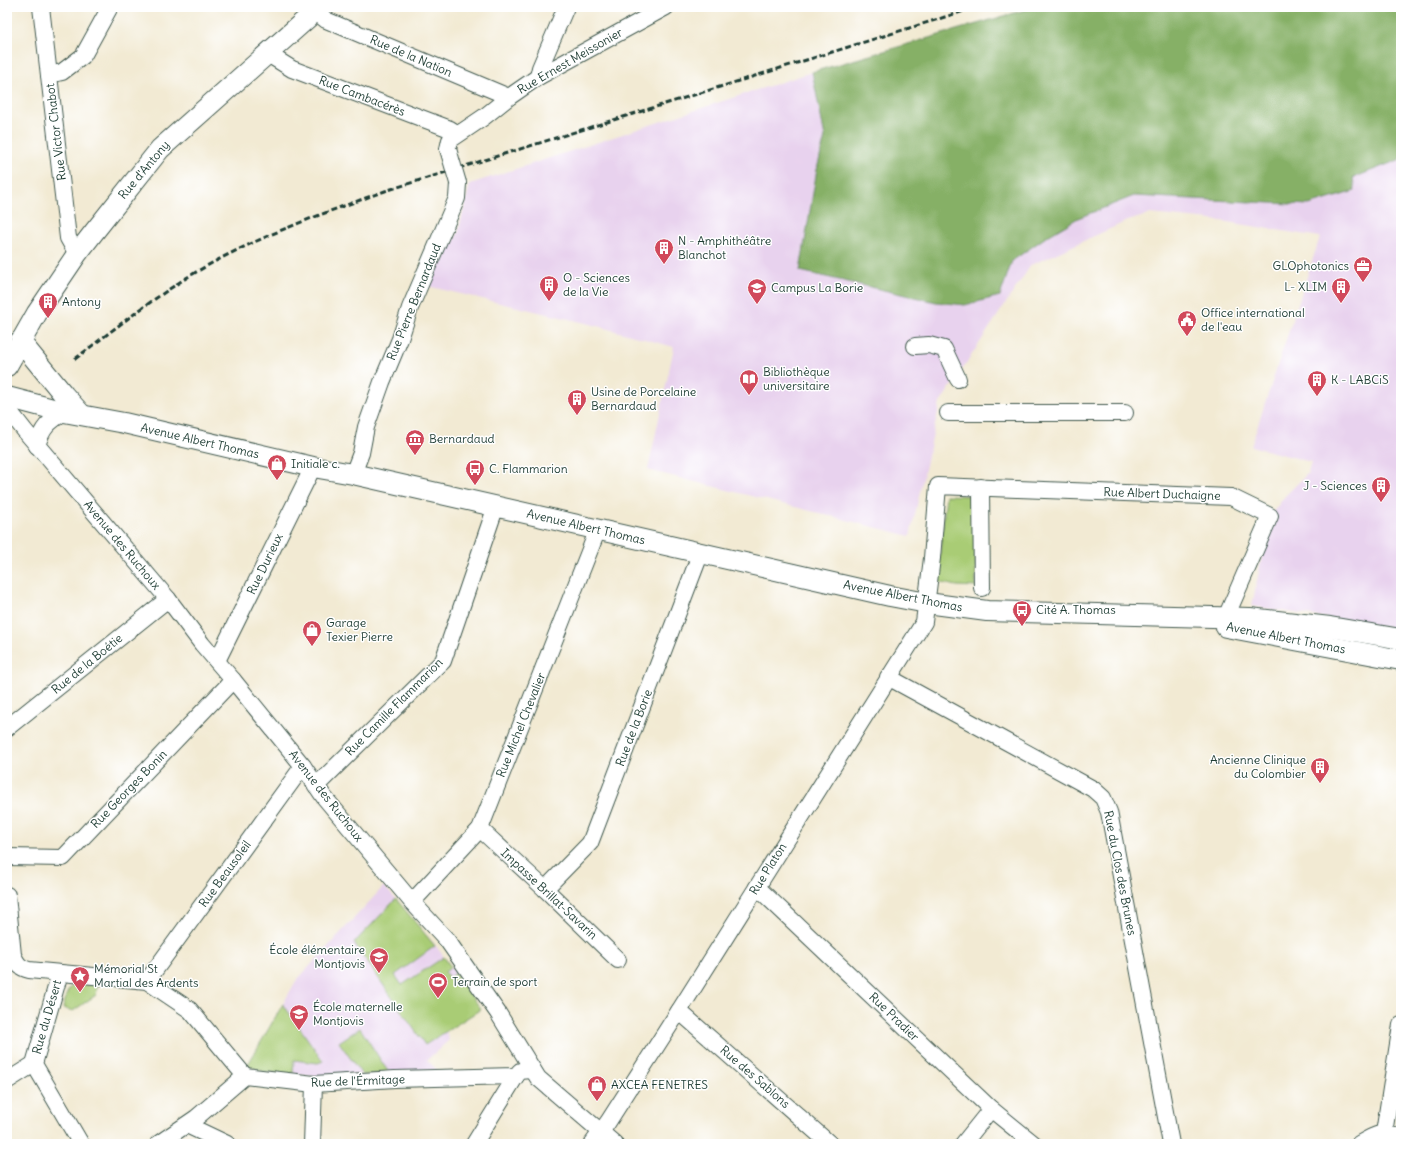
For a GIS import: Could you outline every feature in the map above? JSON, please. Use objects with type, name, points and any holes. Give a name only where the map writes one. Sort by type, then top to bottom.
[{"type":"street","name":"Rue Victor Chabot","points":[[41,7],[68,238],[77,254]]},
{"type":"street","points":[[49,75],[62,72],[83,56],[110,7]]},
{"type":"street","points":[[538,77],[540,68],[566,7]]},
{"type":"street","name":"Rue Ernest Meissonier","points":[[458,134],[484,117],[538,77],[666,7]]},
{"type":"street","name":"Rue d'Antony","points":[[7,366],[37,313],[77,254],[160,148],[318,9]]},
{"type":"street","name":"Rue de la Nation","points":[[318,9],[326,20],[509,97]]},
{"type":"street","name":"Rue Cambacérès","points":[[268,54],[292,69],[450,129],[458,134]]},
{"type":"street","name":"Rue Pierre Bernardaud","points":[[353,474],[361,453],[366,427],[382,382],[400,338],[410,308],[457,198],[458,183],[448,149],[450,140],[458,134]]},
{"type":"street","points":[[20,341],[64,396],[73,413],[49,422],[40,434],[37,446]]},
{"type":"street","points":[[915,346],[929,345],[944,349],[958,379]]},
{"type":"street","name":"Avenue Albert Thomas","points":[[7,396],[73,413],[124,423],[313,467],[353,474],[926,603],[987,611],[1171,615],[1294,622],[1401,639]]},
{"type":"street","name":"Avenue des Ruchoux","points":[[7,408],[37,446],[168,599],[303,766],[324,797],[412,902],[447,940],[498,1013],[538,1078],[597,1138],[615,1144]]},
{"type":"street","points":[[948,413],[1126,412]]},
{"type":"street","name":"Rue Durieux","points":[[217,661],[313,467]]},
{"type":"street","name":"Rue Albert Duchaigne","points":[[938,486],[1231,497],[1270,516],[1226,617]]},
{"type":"street","name":"Rue Platon","points":[[597,1138],[679,1011],[924,622],[932,558],[938,486]]},
{"type":"street","points":[[981,487],[982,588]]},
{"type":"street","name":"Rue Camille Flammarion","points":[[316,786],[443,661],[496,506]]},
{"type":"street","name":"Rue Michel Chevalier","points":[[412,902],[480,829],[598,529]]},
{"type":"street","name":"Rue de la Borie","points":[[545,889],[590,843],[701,552]]},
{"type":"street","name":"Rue de la Boétie","points":[[7,728],[168,599]]},
{"type":"street","name":"Avenue Albert Thomas","points":[[1171,615],[1190,621],[1401,660]]},
{"type":"street","points":[[1293,640],[1303,634],[1318,632],[1401,648]]},
{"type":"street","points":[[1334,647],[1345,645],[1401,656]]},
{"type":"street","name":"Rue du Clos des Brunes","points":[[888,677],[1094,789],[1103,798],[1110,812],[1171,1144]]},
{"type":"street","name":"Rue Georges Bonin","points":[[7,857],[63,858],[233,680]]},
{"type":"street","name":"Rue Beausoleil","points":[[148,981],[303,766]]},
{"type":"street","name":"Impasse Brillat-Savarin","points":[[480,829],[545,889],[618,960]]},
{"type":"street","name":"Rue Pradier","points":[[757,887],[991,1109],[1034,1144]]},
{"type":"street","points":[[7,895],[13,955],[16,963],[22,968],[29,970],[148,981],[190,1010],[245,1076],[187,1125],[158,1144]]},
{"type":"street","name":"Rue du Désert","points":[[60,973],[34,1064],[81,1144]]},
{"type":"street","name":"Rue des Sablons","points":[[679,1011],[830,1144]]},
{"type":"street","points":[[1384,1133],[1401,1025]]},
{"type":"street","points":[[7,1080],[34,1064]]},
{"type":"street","name":"Rue de l'Érmitage","points":[[245,1076],[314,1084],[396,1079],[516,1076],[520,1071],[532,1070]]},
{"type":"street","points":[[474,1144],[516,1076]]},
{"type":"street","points":[[312,1144],[314,1084]]},
{"type":"street","points":[[963,1144],[991,1109]]},
{"type":"street","points":[[187,1125],[227,1144]]},
{"type":"street","points":[[1359,1144],[1369,1138],[1384,1133],[1401,1137]]},
{"type":"shaded area","name":"Campus La Borie","points":[[1035,7],[1401,7],[1401,630],[1252,606],[1270,516],[1285,496],[1308,473],[1311,462],[1251,446],[1320,237],[1221,221],[1150,214],[1125,222],[1031,265],[940,403],[910,536],[648,470],[674,347],[590,324],[427,286],[458,233],[470,184],[812,72]]},
{"type":"shaded area","name":"École élémentaire Montjovis","points":[[384,886],[436,946],[481,1009],[446,1032],[449,1040],[427,1060],[438,1071],[318,1077],[293,1074],[256,1051],[296,981]]},
{"type":"green space","points":[[1035,7],[1401,7],[1401,159],[1353,178],[1355,191],[1309,205],[1134,196],[1078,218],[1046,237],[1012,261],[1000,296],[965,305],[936,302],[800,271],[817,169],[825,137],[812,72]]},
{"type":"green space","points":[[946,495],[975,496],[976,587],[957,586],[937,582]]},
{"type":"green space","points":[[396,899],[435,946],[395,975],[402,985],[444,957],[451,967],[445,972],[449,978],[455,973],[481,1009],[425,1045],[354,943]]},
{"type":"green space","points":[[77,983],[98,985],[96,995],[73,1011],[63,1008],[68,990]]},
{"type":"green space","points":[[283,1004],[323,1061],[318,1063],[294,1060],[293,1074],[265,1072],[247,1066]]},
{"type":"green space","points":[[360,1028],[389,1073],[362,1075],[339,1042]]},
{"type":"railway","points":[[75,359],[142,308],[183,280],[231,253],[281,230],[385,191],[977,7]]},
{"type":"place","name":"N - Amphithéâtre Blanchot","points":[[664,265]]},
{"type":"place","name":"GLOphotonics","points":[[1363,283]]},
{"type":"place","name":"O - Sciences de la Vie","points":[[549,302]]},
{"type":"place","name":"L- XLIM","points":[[1341,304]]},
{"type":"place","name":"Campus La Borie","points":[[757,305]]},
{"type":"place","name":"Antony","points":[[48,319]]},
{"type":"place","name":"Office international de l'eau","points":[[1187,337]]},
{"type":"place","name":"Bibliothèque universitaire","points":[[749,396]]},
{"type":"place","name":"K - LABCiS","points":[[1317,397]]},
{"type":"place","name":"Usine de Porcelaine Bernardaud","points":[[577,416]]},
{"type":"place","name":"Bernardaud","points":[[415,456]]},
{"type":"place","name":"Initiale c.","points":[[277,481]]},
{"type":"place","name":"C. Flammarion","points":[[475,486]]},
{"type":"place","name":"J - Sciences","points":[[1381,503]]},
{"type":"place","name":"Cité A. Thomas","points":[[1022,627]]},
{"type":"place","name":"Garage Texier Pierre","points":[[312,647]]},
{"type":"place","name":"Ancienne Clinique du Colombier","points":[[1320,784]]},
{"type":"place","name":"École élémentaire Montjovis","points":[[379,974]]},
{"type":"place","name":"Mémorial St Martial des Ardents","points":[[80,993]]},
{"type":"place","name":"Terrain de sport","points":[[438,999]]},
{"type":"place","name":"École maternelle Montjovis","points":[[299,1031]]},
{"type":"place","name":"AXCEA FENETRES","points":[[597,1102]]}]
